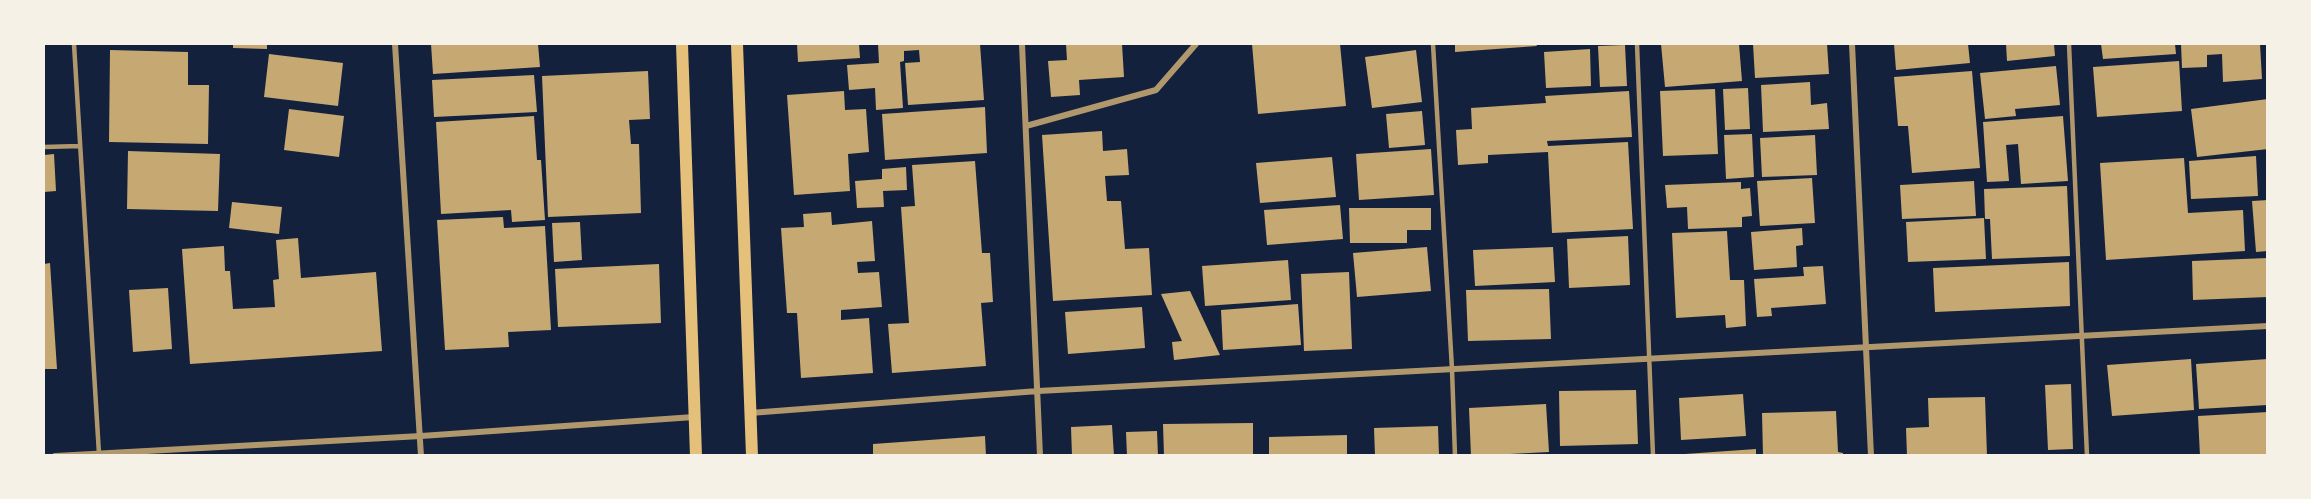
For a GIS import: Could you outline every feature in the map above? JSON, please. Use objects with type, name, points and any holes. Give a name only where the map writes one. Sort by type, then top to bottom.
[{"type":"main road","points":[[682,44],[696,456]]},
{"type":"main road","points":[[736,44],[752,456]]},
{"type":"street","points":[[395,44],[421,456]]},
{"type":"street","points":[[1022,44],[1041,456]]},
{"type":"street","points":[[1026,126],[1156,90],[1196,44]]},
{"type":"street","points":[[1852,44],[1871,456]]},
{"type":"street","points":[[750,413],[1038,391],[2268,326]]},
{"type":"street","points":[[55,456],[421,436],[694,417]]},
{"type":"lane","points":[[74,44],[99,454]]},
{"type":"lane","points":[[1433,44],[1455,456]]},
{"type":"lane","points":[[1637,44],[1653,456]]},
{"type":"lane","points":[[2069,44],[2087,456]]},
{"type":"lane","points":[[44,147],[80,146]]},
{"type":"building","points":[[233,44],[267,44],[267,49],[233,48]]},
{"type":"building","points":[[431,44],[538,44],[540,67],[433,74]]},
{"type":"building","points":[[797,44],[859,44],[860,58],[798,62]]},
{"type":"building","points":[[878,44],[980,44],[984,100],[908,105],[905,63],[920,62],[919,50],[904,51],[904,61],[900,62],[903,108],[876,110],[875,88],[849,90],[847,65],[879,63]]},
{"type":"building","points":[[1066,44],[1122,44],[1124,77],[1079,80],[1080,95],[1051,97],[1048,61],[1067,60]]},
{"type":"building","points":[[1252,44],[1340,44],[1346,106],[1258,114]]},
{"type":"building","points":[[1455,44],[1536,44],[1537,46],[1455,52]]},
{"type":"building","points":[[1661,44],[1739,44],[1742,81],[1665,87]]},
{"type":"building","points":[[1753,44],[1827,44],[1829,74],[1755,78]]},
{"type":"building","points":[[1894,44],[1968,44],[1970,63],[1896,70]]},
{"type":"building","points":[[2006,44],[2054,44],[2055,56],[2007,61]]},
{"type":"building","points":[[2101,44],[2175,44],[2176,54],[2103,59]]},
{"type":"building","points":[[2181,44],[2260,44],[2262,79],[2223,82],[2222,54],[2207,55],[2207,67],[2182,68]]},
{"type":"building","points":[[1625,45],[1627,86],[1600,87],[1598,46]]},
{"type":"building","points":[[1590,49],[1591,86],[1546,88],[1544,52]]},
{"type":"building","points":[[110,50],[188,52],[188,85],[209,85],[208,144],[109,142]]},
{"type":"building","points":[[1416,50],[1422,102],[1372,108],[1365,57]]},
{"type":"building","points":[[269,54],[343,63],[338,106],[264,97]]},
{"type":"building","points":[[2179,61],[2182,111],[2097,117],[2093,67]]},
{"type":"building","points":[[2056,66],[2060,105],[2015,109],[2016,116],[1985,119],[1980,73]]},
{"type":"building","points":[[648,71],[650,119],[629,120],[631,144],[639,144],[641,213],[548,217],[542,76]]},
{"type":"building","points":[[1972,71],[1980,168],[1912,173],[1908,126],[1898,126],[1894,77]]},
{"type":"building","points":[[534,75],[537,112],[434,117],[432,80]]},
{"type":"building","points":[[1810,82],[1811,105],[1827,103],[1829,129],[1763,132],[1761,85]]},
{"type":"building","points":[[1748,88],[1750,129],[1725,130],[1723,89]]},
{"type":"building","points":[[1715,89],[1718,154],[1663,156],[1660,91]]},
{"type":"building","points":[[844,91],[845,110],[866,109],[869,152],[848,154],[850,191],[794,195],[787,95]]},
{"type":"building","points":[[1629,91],[1632,137],[1547,141],[1548,146],[1628,142],[1633,229],[1552,233],[1548,152],[1488,155],[1488,163],[1458,165],[1456,130],[1472,129],[1471,108],[1546,103],[1545,96]]},
{"type":"building","points":[[2268,99],[2268,149],[2197,157],[2191,109]]},
{"type":"building","points":[[985,107],[987,153],[885,160],[882,114]]},
{"type":"building","points":[[289,109],[344,116],[339,157],[284,150]]},
{"type":"building","points":[[1422,111],[1425,145],[1389,148],[1386,114]]},
{"type":"building","points":[[534,116],[537,160],[541,160],[545,220],[512,222],[511,210],[441,214],[436,122]]},
{"type":"building","points":[[2063,116],[2068,181],[2021,184],[2018,144],[2006,145],[2009,181],[1987,182],[1983,122]]},
{"type":"building","points":[[1102,131],[1103,151],[1127,149],[1129,175],[1105,176],[1107,201],[1121,201],[1125,249],[1149,248],[1152,295],[1053,301],[1042,135]]},
{"type":"building","points":[[1752,134],[1754,177],[1726,179],[1724,135]]},
{"type":"building","points":[[1815,135],[1817,175],[1762,177],[1760,138]]},
{"type":"building","points":[[1431,149],[1434,195],[1359,200],[1356,154]]},
{"type":"building","points":[[128,151],[220,154],[218,211],[127,209]]},
{"type":"building","points":[[54,154],[56,191],[44,192],[44,155]]},
{"type":"building","points":[[2256,156],[2258,196],[2191,199],[2189,161]]},
{"type":"building","points":[[1332,157],[1336,197],[1260,203],[1256,163]]},
{"type":"building","points":[[2184,158],[2188,213],[2243,210],[2245,251],[2106,260],[2100,163]]},
{"type":"building","points":[[975,161],[982,253],[990,253],[993,302],[981,303],[986,366],[892,373],[888,324],[909,323],[901,207],[915,206],[912,165]]},
{"type":"building","points":[[906,167],[907,190],[883,191],[884,207],[857,208],[855,181],[882,179],[882,169]]},
{"type":"building","points":[[1812,178],[1815,223],[1760,226],[1757,181]]},
{"type":"building","points":[[1974,181],[1976,216],[1902,219],[1900,185]]},
{"type":"building","points":[[1741,182],[1741,189],[1750,188],[1752,216],[1742,217],[1742,227],[1688,229],[1687,207],[1667,208],[1665,185]]},
{"type":"building","points":[[2067,186],[2070,256],[1992,259],[1990,219],[1985,219],[1984,189]]},
{"type":"building","points":[[2268,200],[2268,251],[2256,252],[2252,201]]},
{"type":"building","points":[[232,202],[282,207],[279,234],[229,228]]},
{"type":"building","points":[[1340,205],[1343,239],[1267,245],[1264,210]]},
{"type":"building","points":[[1349,208],[1431,208],[1431,230],[1407,230],[1407,243],[1350,243]]},
{"type":"building","points":[[831,212],[832,225],[872,221],[875,261],[857,262],[858,273],[879,272],[882,307],[841,310],[841,320],[869,318],[873,373],[801,378],[797,313],[787,313],[781,228],[804,227],[803,214]]},
{"type":"building","points":[[503,217],[504,228],[545,226],[551,330],[508,332],[509,347],[445,350],[437,220]]},
{"type":"building","points":[[1984,218],[1986,259],[1908,262],[1906,222]]},
{"type":"building","points":[[580,222],[582,260],[554,262],[552,223]]},
{"type":"building","points":[[1802,228],[1803,245],[1796,246],[1797,267],[1754,270],[1751,232]]},
{"type":"building","points":[[1727,231],[1730,280],[1744,280],[1746,326],[1726,328],[1725,315],[1676,318],[1672,233]]},
{"type":"building","points":[[1628,236],[1630,285],[1569,288],[1567,239]]},
{"type":"building","points":[[298,238],[301,278],[376,272],[382,351],[190,364],[182,249],[224,246],[225,271],[230,271],[233,309],[275,307],[273,280],[279,279],[276,240]]},
{"type":"building","points":[[1427,247],[1431,291],[1357,297],[1353,253]]},
{"type":"building","points":[[1553,247],[1555,282],[1475,286],[1473,250]]},
{"type":"building","points":[[2268,258],[2268,297],[2193,300],[2192,261]]},
{"type":"building","points":[[1288,260],[1291,300],[1205,306],[1202,266]]},
{"type":"building","points":[[2069,262],[2070,306],[1935,312],[1933,268]]},
{"type":"building","points":[[50,263],[57,369],[44,369],[44,264]]},
{"type":"building","points":[[659,264],[661,323],[558,327],[555,269]]},
{"type":"building","points":[[1823,266],[1826,304],[1771,308],[1772,316],[1757,317],[1754,279],[1804,276],[1803,267]]},
{"type":"building","points":[[1349,272],[1352,349],[1304,351],[1301,274]]},
{"type":"building","points":[[168,288],[172,349],[133,352],[129,290]]},
{"type":"building","points":[[1549,289],[1551,339],[1468,341],[1466,290]]},
{"type":"building","points":[[1190,291],[1220,355],[1174,360],[1172,342],[1182,341],[1161,294]]},
{"type":"building","points":[[1298,304],[1301,345],[1223,350],[1221,310]]},
{"type":"building","points":[[1142,307],[1145,348],[1068,354],[1065,312]]},
{"type":"building","points":[[2191,359],[2194,410],[2112,416],[2107,365]]},
{"type":"building","points":[[2268,359],[2268,405],[2199,409],[2196,364]]},
{"type":"building","points":[[2071,384],[2073,449],[2048,450],[2045,385]]},
{"type":"building","points":[[1636,390],[1638,444],[1560,446],[1559,391]]},
{"type":"building","points":[[1743,394],[1746,436],[1681,440],[1679,398]]},
{"type":"building","points":[[1985,397],[1987,456],[1907,456],[1906,428],[1929,427],[1928,398]]},
{"type":"building","points":[[1546,404],[1549,452],[1471,456],[1469,408]]},
{"type":"building","points":[[1836,411],[1838,452],[1843,453],[1843,456],[1763,456],[1762,413]]},
{"type":"building","points":[[2268,412],[2268,454],[2200,456],[2198,416]]},
{"type":"building","points":[[1253,423],[1253,456],[1164,456],[1163,424]]},
{"type":"building","points":[[1112,425],[1114,456],[1072,456],[1071,427]]},
{"type":"building","points":[[1438,426],[1439,456],[1375,456],[1374,428]]},
{"type":"building","points":[[1157,431],[1158,456],[1127,456],[1126,432]]},
{"type":"building","points":[[1347,435],[1347,456],[1269,456],[1269,437]]},
{"type":"building","points":[[985,436],[986,456],[873,456],[873,444]]},
{"type":"building","points":[[1756,449],[1756,456],[1685,456],[1685,454]]}]
